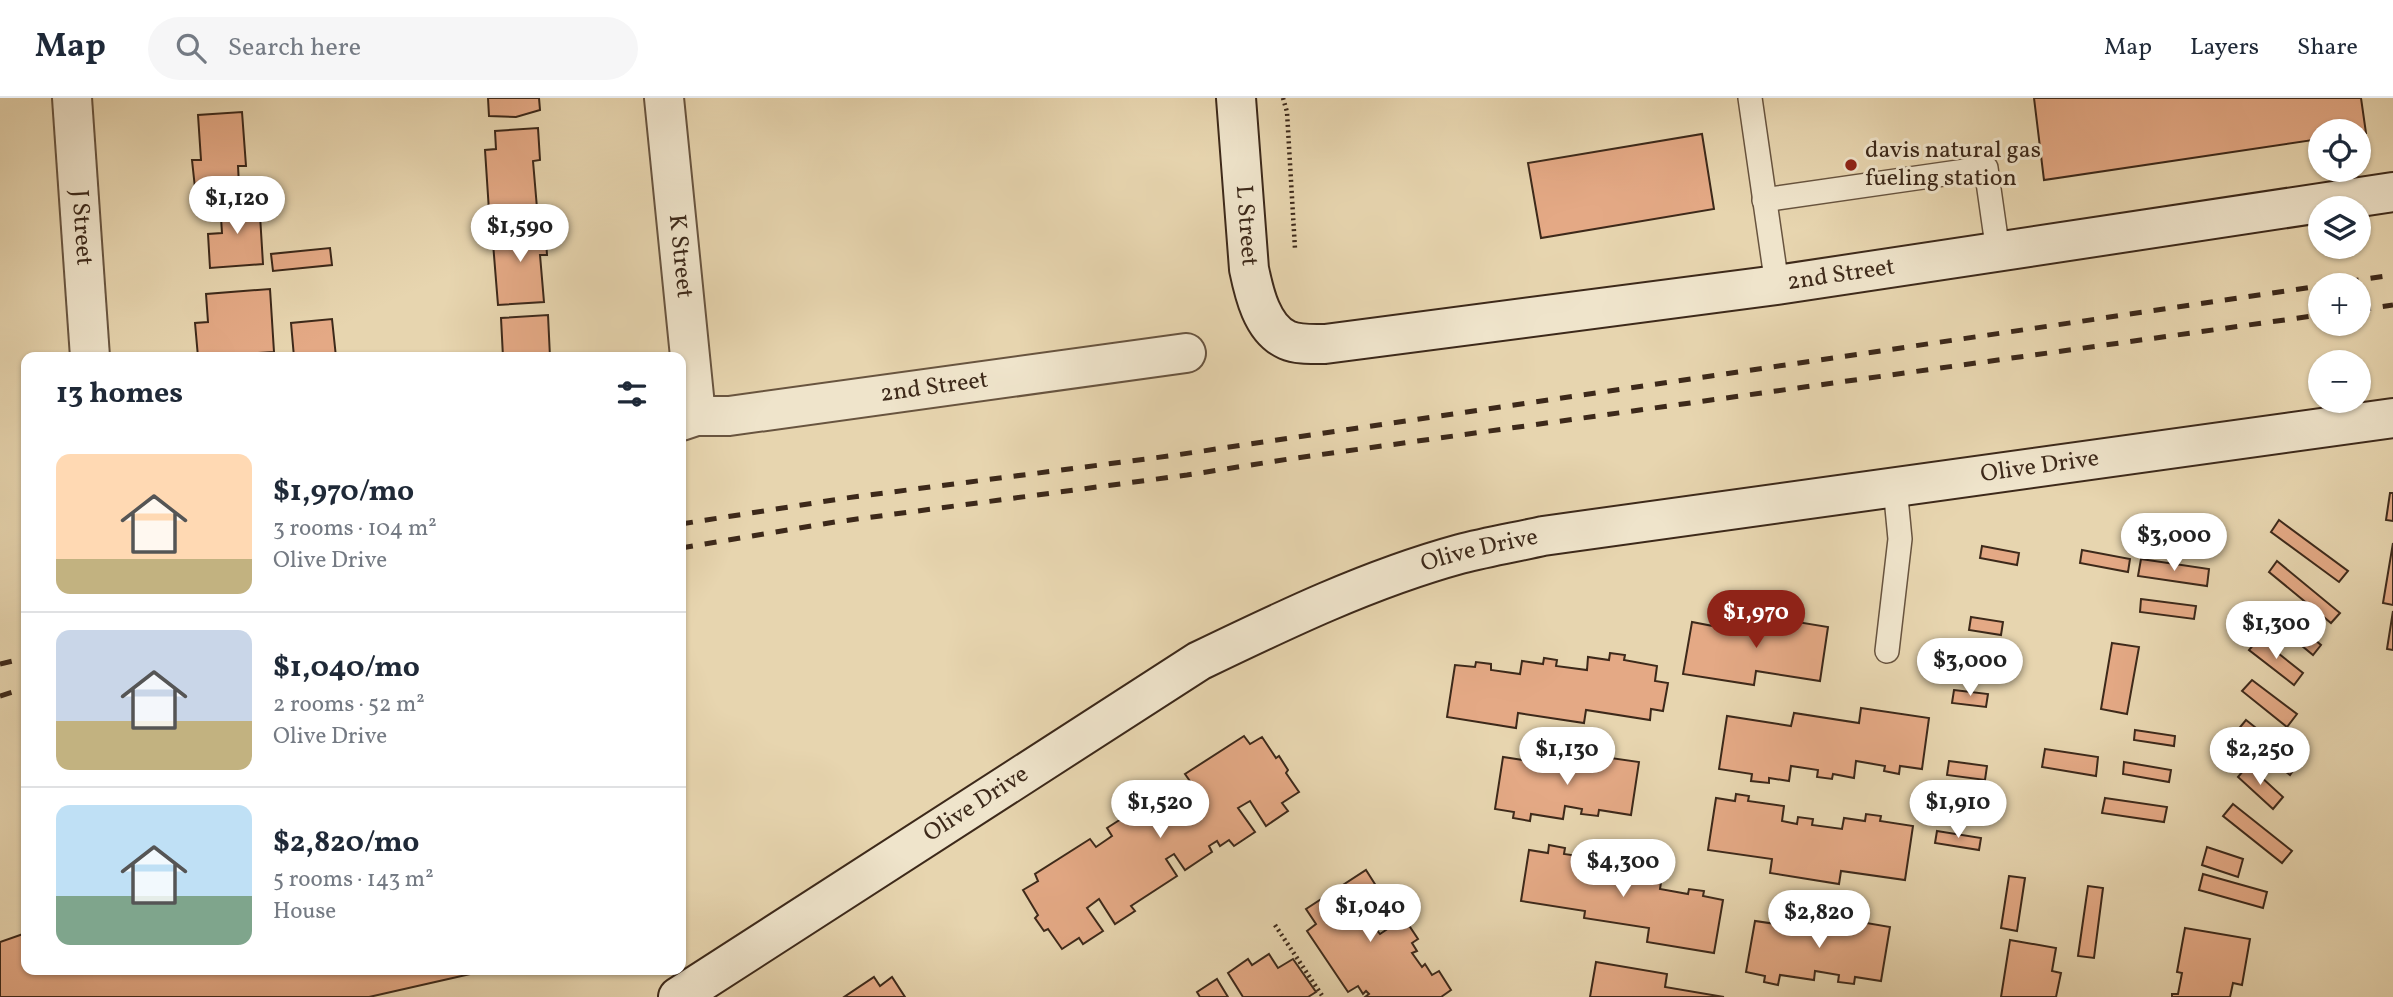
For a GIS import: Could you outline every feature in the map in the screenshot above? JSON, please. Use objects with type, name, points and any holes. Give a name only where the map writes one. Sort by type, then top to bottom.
[{"type":"street","name":"J Street","points":[[72,98],[90,352]]},
{"type":"street","name":"K Street","points":[[664,98],[684,352]]},
{"type":"street","name":"L Street","points":[[1236,98],[1252,281],[1266,320],[1286,340]]},
{"type":"street","name":"2nd Street","points":[[1286,340],[1325,344],[1777,285],[2393,192]]},
{"type":"street","name":"2nd Street","points":[[689,419],[729,416],[1185,353]]},
{"type":"street","name":"K Street","points":[[686,380],[689,419]]},
{"type":"street","name":"Olive Drive","points":[[678,997],[1199,661],[1371,584],[1460,554],[1543,536],[2393,418]]},
{"type":"lane","points":[[1750,98],[1777,285]]},
{"type":"lane","points":[[1765,200],[1986,168],[1998,252]]},
{"type":"lane","points":[[1887,652],[1900,540],[1895,487]]},
{"type":"path","points":[[1283,98],[1287,112],[1295,249]]},
{"type":"path","points":[[1275,925],[1323,997]]},
{"type":"building","points":[[488,98],[539,98],[540,110],[516,117],[489,116]]},
{"type":"building","points":[[2034,98],[2361,98],[2364,119],[2308,119],[2308,141],[2044,180]]},
{"type":"building","points":[[242,112],[246,166],[238,166],[239,185],[195,188],[192,160],[201,160],[198,115]]},
{"type":"building","points":[[538,128],[540,160],[533,161],[537,208],[489,211],[485,150],[496,149],[495,131]]},
{"type":"building","points":[[1702,134],[1714,209],[1541,238],[1528,163]]},
{"type":"building","points":[[259,199],[263,264],[210,268],[208,234],[222,233],[220,202]]},
{"type":"building","points":[[545,223],[547,255],[540,255],[544,302],[498,305],[493,243],[504,242],[503,227]]},
{"type":"building","points":[[330,248],[332,265],[273,271],[271,254]]},
{"type":"building","points":[[270,289],[274,352],[198,352],[195,323],[208,322],[206,294]]},
{"type":"building","points":[[548,315],[550,352],[503,352],[501,318]]},
{"type":"building","points":[[332,319],[335,352],[294,352],[291,323]]},
{"type":"building","points":[[2390,493],[2393,493],[2393,521],[2386,520]]},
{"type":"building","points":[[2279,520],[2348,571],[2339,582],[2271,532]]},
{"type":"building","points":[[2160,526],[2208,531],[2206,546],[2158,541]]},
{"type":"building","points":[[2393,543],[2393,605],[2383,603]]},
{"type":"building","points":[[1982,546],[2019,553],[2017,565],[1980,558]]},
{"type":"building","points":[[2082,550],[2130,559],[2128,572],[2080,563]]},
{"type":"building","points":[[2141,559],[2209,569],[2207,586],[2138,576]]},
{"type":"building","points":[[2277,561],[2340,613],[2331,623],[2269,572]]},
{"type":"building","points":[[2141,599],[2196,606],[2194,619],[2140,612]]},
{"type":"building","points":[[2270,603],[2321,645],[2313,655],[2262,613]]},
{"type":"building","points":[[2393,611],[2393,650],[2387,649]]},
{"type":"building","points":[[1781,614],[1797,616],[1797,622],[1828,627],[1820,681],[1756,671],[1754,685],[1683,674],[1692,622],[1713,626],[1714,619],[1728,620],[1727,626],[1758,631],[1760,617],[1780,620]]},
{"type":"building","points":[[1971,617],[2003,622],[2001,635],[1969,630]]},
{"type":"building","points":[[2259,638],[2303,673],[2294,685],[2249,650]]},
{"type":"building","points":[[2112,643],[2139,647],[2127,714],[2101,709]]},
{"type":"building","points":[[1610,653],[1625,655],[1624,660],[1657,666],[1655,681],[1668,683],[1663,711],[1651,709],[1650,720],[1586,710],[1584,723],[1518,713],[1516,728],[1447,717],[1455,665],[1475,667],[1476,662],[1491,664],[1491,670],[1520,674],[1522,661],[1543,664],[1544,658],[1557,660],[1556,666],[1587,670],[1588,657],[1609,660]]},
{"type":"building","points":[[1964,655],[1995,660],[1993,673],[1962,668]]},
{"type":"building","points":[[2252,680],[2297,714],[2287,727],[2242,691]]},
{"type":"building","points":[[1954,690],[1988,694],[1986,707],[1952,703]]},
{"type":"building","points":[[1861,708],[1929,718],[1922,769],[1900,766],[1899,774],[1884,771],[1885,766],[1856,761],[1854,778],[1833,774],[1832,779],[1817,777],[1818,770],[1791,766],[1789,781],[1769,778],[1769,783],[1751,781],[1752,774],[1719,769],[1727,716],[1791,726],[1794,713],[1859,723]]},
{"type":"building","points":[[2246,720],[2299,762],[2290,775],[2236,732]]},
{"type":"building","points":[[2135,730],[2175,736],[2174,746],[2134,740]]},
{"type":"building","points":[[1244,736],[1250,744],[1262,737],[1288,770],[1286,773],[1299,792],[1282,803],[1288,811],[1266,826],[1250,801],[1238,808],[1255,832],[1234,846],[1229,840],[1220,846],[1217,841],[1209,846],[1212,852],[1185,870],[1174,854],[1166,859],[1177,876],[1131,906],[1135,911],[1115,924],[1099,899],[1087,908],[1103,931],[1083,944],[1079,938],[1062,949],[1048,929],[1044,931],[1035,918],[1038,915],[1023,890],[1038,881],[1035,874],[1090,839],[1096,847],[1112,836],[1107,828],[1168,789],[1173,796],[1192,784],[1185,774]]},
{"type":"building","points":[[2045,749],[2098,757],[2096,776],[2042,767]]},
{"type":"building","points":[[1569,752],[1639,762],[1631,815],[1599,810],[1598,816],[1581,814],[1582,809],[1565,806],[1563,819],[1531,814],[1530,821],[1513,818],[1514,812],[1495,809],[1503,757],[1567,767]]},
{"type":"building","points":[[1949,761],[1987,766],[1985,780],[1947,775]]},
{"type":"building","points":[[2124,762],[2171,770],[2169,782],[2123,774]]},
{"type":"building","points":[[2248,765],[2283,797],[2273,809],[2238,777]]},
{"type":"building","points":[[1736,794],[1749,796],[1748,801],[1784,806],[1782,821],[1797,824],[1798,817],[1813,819],[1812,825],[1842,829],[1844,818],[1865,821],[1866,814],[1881,816],[1880,821],[1913,826],[1905,880],[1841,871],[1839,884],[1770,873],[1772,859],[1708,850],[1716,798],[1735,801]]},
{"type":"building","points":[[2105,798],[2167,807],[2164,822],[2102,813]]},
{"type":"building","points":[[2233,804],[2292,851],[2282,863],[2223,816]]},
{"type":"building","points":[[1937,831],[1981,838],[1979,850],[1935,843]]},
{"type":"building","points":[[1549,845],[1565,848],[1564,854],[1599,859],[1598,865],[1626,870],[1627,864],[1642,866],[1641,872],[1662,876],[1660,889],[1688,894],[1689,889],[1704,891],[1703,896],[1723,900],[1714,953],[1647,942],[1649,928],[1584,918],[1585,911],[1521,901],[1529,850],[1548,853]]},
{"type":"building","points":[[2207,847],[2243,859],[2238,877],[2202,865]]},
{"type":"building","points":[[1366,870],[1392,911],[1372,924],[1380,934],[1404,918],[1418,939],[1412,943],[1417,951],[1412,953],[1422,967],[1425,964],[1432,975],[1439,971],[1451,990],[1441,997],[1365,997],[1369,994],[1366,991],[1363,994],[1358,986],[1348,992],[1307,931],[1316,924],[1306,909]]},
{"type":"building","points":[[2203,874],[2267,892],[2263,908],[2199,890]]},
{"type":"building","points":[[2009,876],[2025,878],[2017,931],[2001,928]]},
{"type":"building","points":[[2088,886],[2103,888],[2094,958],[2078,956]]},
{"type":"building","points":[[1820,915],[1890,927],[1881,981],[1855,977],[1854,984],[1838,982],[1839,975],[1815,971],[1814,980],[1780,975],[1778,985],[1764,982],[1765,976],[1746,972],[1755,921],[1817,930]]},
{"type":"building","points":[[2185,928],[2250,939],[2242,985],[2233,983],[2230,997],[2172,997],[2172,994],[2178,994],[2182,973],[2177,972]]},
{"type":"building","points":[[21,935],[21,975],[466,975],[369,997],[0,997],[0,942]]},
{"type":"building","points":[[2010,940],[2056,948],[2052,971],[2061,973],[2056,997],[2001,997]]},
{"type":"building","points":[[1269,954],[1278,968],[1293,959],[1316,992],[1308,997],[1243,997],[1228,973],[1248,959],[1252,965]]},
{"type":"building","points":[[1596,962],[1667,974],[1665,987],[1724,997],[1590,997]]},
{"type":"building","points":[[874,977],[880,986],[892,977],[905,997],[844,997]]},
{"type":"building","points":[[1217,979],[1228,997],[1200,997],[1197,992]]},
{"type":"railway","points":[[2371,278],[2393,275]]},
{"type":"railway","points":[[686,523],[846,498],[1169,456],[2308,288]]},
{"type":"railway","points":[[2371,308],[2393,305]]},
{"type":"railway","points":[[686,547],[835,522],[2308,317]]},
{"type":"railway","points":[[0,664],[21,659]]},
{"type":"railway","points":[[0,696],[21,690]]},
{"type":"place","name":"davis natural gas fueling station","points":[[1851,165]]}]
